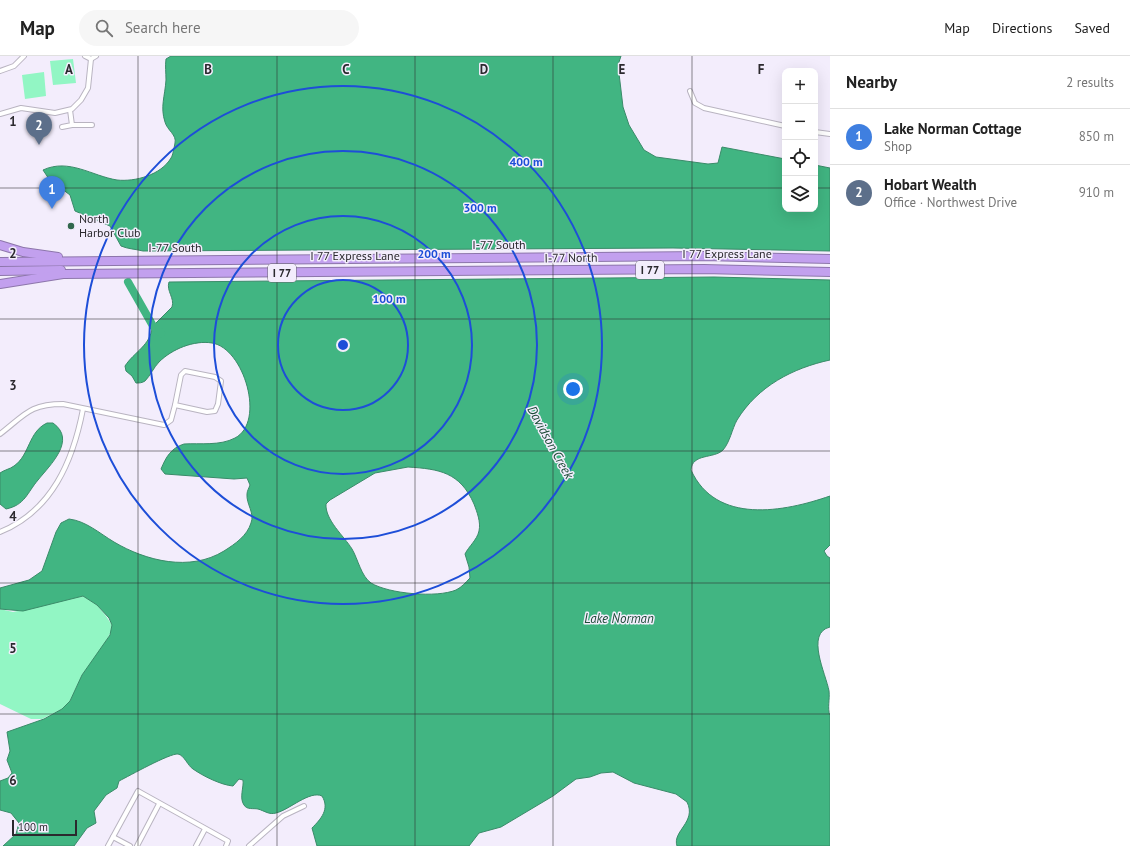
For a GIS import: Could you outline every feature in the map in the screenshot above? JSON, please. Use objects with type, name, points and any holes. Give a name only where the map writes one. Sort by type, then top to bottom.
[{"type":"highway","points":[[0,244],[41,255],[110,261]]},
{"type":"highway","name":"I-77 South","points":[[0,262],[696,256],[830,259]]},
{"type":"highway","name":"I 77 Express Lane","points":[[0,266],[696,260],[830,263]]},
{"type":"highway","name":"I 77 Express Lane","points":[[0,271],[696,265],[830,268]]},
{"type":"highway","name":"I-77 North","points":[[63,274],[696,269],[830,272]]},
{"type":"highway","points":[[0,284],[63,274]]},
{"type":"highway","name":"I 77","points":[[0,275],[63,274]]},
{"type":"street","points":[[0,71],[14,66],[24,56]]},
{"type":"street","points":[[85,56],[91,59]]},
{"type":"street","points":[[91,59],[96,56]]},
{"type":"street","points":[[0,114],[21,108],[50,113],[70,110],[81,100],[88,88],[91,79],[91,59]]},
{"type":"street","points":[[690,91],[695,103],[704,108],[782,125]]},
{"type":"street","points":[[70,110],[72,125]]},
{"type":"street","points":[[62,126],[92,125]]},
{"type":"street","points":[[818,132],[830,134]]},
{"type":"street","points":[[0,434],[25,412],[48,404],[63,404],[164,425],[171,420],[181,375],[185,371],[216,377],[221,382],[218,404],[215,411],[206,412],[175,406]]},
{"type":"street","points":[[0,532],[28,517],[51,492],[72,453],[83,409]]},
{"type":"street","points":[[108,846],[138,791],[228,841],[226,846]]},
{"type":"street","points":[[137,846],[160,804]]},
{"type":"street","points":[[249,846],[283,816],[304,806]]},
{"type":"street","points":[[196,846],[205,829]]},
{"type":"street","points":[[113,837],[130,846]]},
{"type":"shaded area","points":[[73,59],[76,83],[53,85],[50,61]]},
{"type":"shaded area","points":[[44,72],[46,96],[25,99],[22,75]]},
{"type":"shaded area","points":[[83,596],[97,605],[112,625],[112,630],[100,652],[82,675],[70,701],[62,709],[42,719],[31,719],[0,704],[0,609],[13,612]]},
{"type":"water","points":[[171,56],[621,56],[618,65],[623,107],[629,125],[644,150],[656,157],[708,164],[718,163],[722,147],[782,158],[782,212],[818,212],[818,166],[830,168],[830,251],[673,248],[143,251],[124,247],[121,246],[110,226],[75,211],[70,195],[49,179],[43,170],[62,166],[71,167],[117,180],[132,180],[154,173],[167,164],[172,155],[175,137],[166,125],[163,111],[166,80],[166,59]]},
{"type":"water","name":"Lake Norman","points":[[714,277],[830,280],[830,360],[803,368],[778,380],[766,388],[755,397],[737,420],[723,450],[714,455],[695,461],[691,470],[702,488],[717,500],[734,507],[753,510],[772,509],[812,502],[830,496],[830,545],[824,551],[830,558],[830,627],[823,631],[819,637],[818,645],[821,665],[829,691],[830,846],[677,846],[676,841],[689,815],[687,802],[676,794],[634,783],[613,772],[601,773],[590,777],[576,779],[553,796],[501,827],[479,833],[469,846],[317,846],[312,828],[321,817],[325,809],[322,796],[317,795],[306,798],[274,813],[248,808],[245,807],[242,799],[243,780],[239,779],[233,786],[218,782],[193,769],[182,756],[178,754],[158,761],[119,781],[117,788],[106,795],[94,811],[96,823],[87,828],[74,846],[3,846],[16,834],[19,823],[11,813],[0,810],[0,781],[8,778],[12,773],[7,760],[10,751],[7,732],[44,719],[62,709],[70,701],[82,675],[110,635],[112,625],[109,618],[97,605],[83,596],[23,611],[0,609],[0,588],[29,580],[42,571],[56,532],[61,523],[69,519],[87,525],[127,549],[154,559],[168,562],[197,561],[224,551],[244,536],[251,523],[252,516],[247,498],[247,492],[250,485],[247,478],[234,479],[165,474],[161,469],[172,451],[179,446],[184,444],[210,444],[229,441],[244,430],[249,417],[250,402],[242,371],[233,358],[223,348],[212,343],[205,342],[184,346],[170,353],[157,364],[147,379],[143,382],[136,383],[132,376],[126,371],[125,366],[149,339],[152,327],[172,307],[173,304],[168,285],[169,282]],"holes":[[[408,467],[429,469],[447,474],[462,485],[474,504],[478,517],[479,528],[475,540],[465,554],[469,567],[470,578],[456,590],[437,594],[413,594],[389,590],[371,583],[362,572],[349,544],[336,528],[329,516],[326,504],[330,500],[375,473]]]},
{"type":"water","points":[[47,423],[53,423],[60,430],[62,445],[59,452],[25,498],[17,505],[6,509],[0,504],[0,473],[12,467],[19,461],[36,432]]},
{"type":"waterway","name":"Davidson Creek","points":[[128,282],[153,326],[161,333]]},
{"type":"place","name":"Hobart Wealth","points":[[39,145]]},
{"type":"place","name":"Lake Norman Cottage","points":[[52,209]]},
{"type":"place","name":"North Harbor Club","points":[[71,226]]}]
